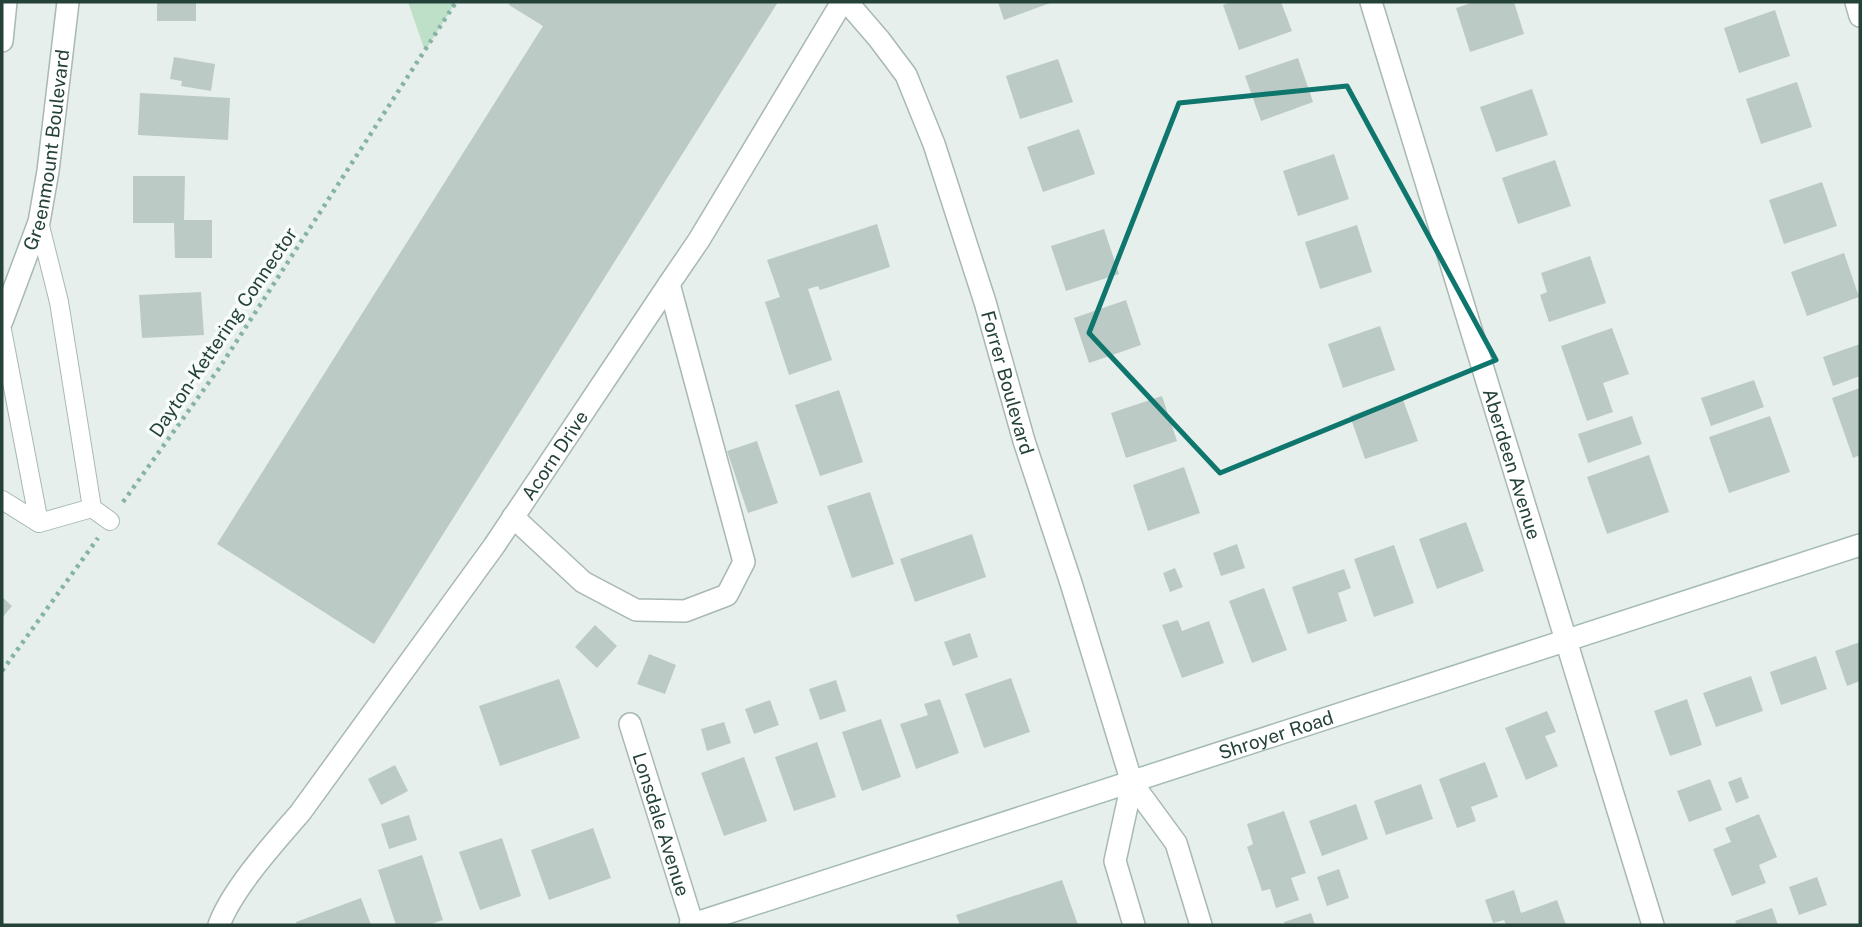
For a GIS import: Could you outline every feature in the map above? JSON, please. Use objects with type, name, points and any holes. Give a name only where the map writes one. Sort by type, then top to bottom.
[{"type":"street","points":[[2,41],[6,2]]},
{"type":"street","name":"Greenmount Boulevard","points":[[2,321],[7,288],[39,222],[48,171],[68,2]]},
{"type":"street","name":"Acorn Drive","points":[[219,925],[239,891],[277,839],[300,813],[513,517],[699,240],[845,2]]},
{"type":"street","name":"Forrer Boulevard","points":[[845,2],[879,39],[906,75],[934,144],[1132,783],[1176,843],[1201,925]]},
{"type":"street","name":"Aberdeen Avenue","points":[[1371,2],[1653,925]]},
{"type":"street","points":[[1856,2],[1860,16]]},
{"type":"street","points":[[513,517],[583,582],[636,610],[685,611],[727,595],[744,562],[669,284]]},
{"type":"street","name":"Shroyer Road","points":[[692,925],[1860,545]]},
{"type":"street","name":"Lonsdale Avenue","points":[[629,724],[692,925]]},
{"type":"street","name":"Forrer Boulevard","points":[[1132,783],[1115,861],[1134,925]]},
{"type":"lane","points":[[39,222],[59,302],[92,508],[110,521]]},
{"type":"lane","points":[[2,330],[39,523]]},
{"type":"lane","points":[[2,500],[39,523],[92,508]]},
{"type":"path","name":"Dayton-Kettering Connector","points":[[2,671],[220,367],[456,2]]},
{"type":"highlighted area","points":[[1347,86],[1496,360],[1220,473],[1089,333],[1179,103]]},
{"type":"green space","points":[[408,2],[456,2],[425,51]]},
{"type":"building","points":[[157,2],[196,2],[196,21],[157,21]]},
{"type":"building","points":[[510,2],[778,2],[374,644],[217,544],[543,26],[509,5]]},
{"type":"building","points":[[998,2],[1053,2],[1004,20]]},
{"type":"building","points":[[1232,2],[1281,2],[1292,31],[1239,50],[1223,5]]},
{"type":"building","points":[[1474,2],[1514,2],[1524,34],[1470,52],[1456,8]]},
{"type":"building","points":[[1775,10],[1790,56],[1739,73],[1724,28]]},
{"type":"building","points":[[174,57],[215,64],[211,91],[181,86],[182,81],[170,79]]},
{"type":"building","points":[[1298,58],[1313,102],[1261,121],[1245,76]]},
{"type":"building","points":[[1058,59],[1073,102],[1020,119],[1006,76]]},
{"type":"building","points":[[1797,82],[1812,127],[1761,144],[1746,99]]},
{"type":"building","points":[[1532,89],[1548,135],[1496,152],[1480,107]]},
{"type":"building","points":[[140,93],[230,98],[228,140],[138,135]]},
{"type":"building","points":[[1079,129],[1095,174],[1043,192],[1027,147]]},
{"type":"building","points":[[1334,154],[1349,199],[1298,216],[1283,171]]},
{"type":"building","points":[[1555,160],[1571,206],[1518,224],[1502,178]]},
{"type":"building","points":[[133,176],[185,176],[184,220],[212,220],[212,258],[175,258],[174,223],[133,223]]},
{"type":"building","points":[[1822,182],[1837,226],[1784,244],[1769,200]]},
{"type":"building","points":[[877,224],[890,267],[820,290],[818,286],[808,289],[832,360],[789,375],[765,302],[780,297],[767,260]]},
{"type":"building","points":[[1357,225],[1372,272],[1320,289],[1305,242]]},
{"type":"building","points":[[1104,229],[1119,274],[1066,291],[1051,246]]},
{"type":"building","points":[[1844,253],[1859,297],[1807,316],[1791,272]]},
{"type":"building","points":[[1590,256],[1606,303],[1549,322],[1540,295],[1547,292],[1541,273]]},
{"type":"building","points":[[201,292],[204,335],[142,338],[139,295]]},
{"type":"building","points":[[1126,300],[1141,345],[1089,363],[1074,318]]},
{"type":"building","points":[[1380,326],[1395,370],[1343,388],[1328,344]]},
{"type":"building","points":[[1612,328],[1629,374],[1603,383],[1613,412],[1587,421],[1561,346]]},
{"type":"building","points":[[1860,344],[1860,376],[1833,386],[1823,357]]},
{"type":"building","points":[[1754,380],[1764,407],[1711,426],[1701,398]]},
{"type":"building","points":[[1860,388],[1860,455],[1853,458],[1832,398]]},
{"type":"building","points":[[839,390],[863,462],[820,476],[795,405]]},
{"type":"building","points":[[1162,396],[1177,441],[1126,458],[1111,413]]},
{"type":"building","points":[[1402,397],[1418,441],[1365,459],[1350,416]]},
{"type":"building","points":[[1632,416],[1642,444],[1588,463],[1578,434]]},
{"type":"building","points":[[1770,416],[1790,472],[1729,493],[1709,437]]},
{"type":"building","points":[[757,441],[778,503],[748,513],[727,451]]},
{"type":"building","points":[[1649,455],[1669,512],[1607,534],[1587,477]]},
{"type":"building","points":[[1184,467],[1200,513],[1148,531],[1133,485]]},
{"type":"building","points":[[870,492],[894,564],[852,578],[827,506]]},
{"type":"building","points":[[1466,522],[1484,571],[1437,589],[1419,539]]},
{"type":"building","points":[[972,534],[986,577],[915,602],[900,559]]},
{"type":"building","points":[[1237,544],[1245,568],[1221,576],[1213,553]]},
{"type":"building","points":[[1394,545],[1414,603],[1374,617],[1354,559]]},
{"type":"building","points":[[1175,568],[1183,587],[1170,592],[1163,573]]},
{"type":"building","points":[[1344,569],[1351,588],[1338,593],[1347,621],[1308,634],[1292,587]]},
{"type":"building","points":[[1264,588],[1287,650],[1252,663],[1229,601]]},
{"type":"building","points":[[2,597],[12,606],[2,618]]},
{"type":"building","points":[[1178,620],[1182,631],[1209,621],[1224,663],[1182,678],[1162,625]]},
{"type":"building","points":[[595,625],[617,646],[597,668],[575,647]]},
{"type":"building","points":[[970,633],[978,657],[953,666],[944,642]]},
{"type":"building","points":[[1860,642],[1860,681],[1847,686],[1835,651]]},
{"type":"building","points":[[649,654],[676,665],[665,694],[637,684]]},
{"type":"building","points":[[1816,656],[1827,689],[1781,705],[1770,672]]},
{"type":"building","points":[[1751,676],[1763,711],[1716,727],[1703,693]]},
{"type":"building","points":[[1011,678],[1030,732],[984,748],[965,694]]},
{"type":"building","points":[[559,679],[580,738],[500,766],[479,706]]},
{"type":"building","points":[[836,680],[846,711],[820,720],[809,689]]},
{"type":"building","points":[[940,699],[959,753],[916,769],[900,724],[928,715],[924,704]]},
{"type":"building","points":[[1687,699],[1702,745],[1670,756],[1654,711]]},
{"type":"building","points":[[770,700],[779,725],[754,734],[745,709]]},
{"type":"building","points":[[1547,711],[1556,732],[1545,736],[1558,766],[1526,780],[1505,728]]},
{"type":"building","points":[[881,719],[901,777],[862,791],[842,732]]},
{"type":"building","points":[[724,722],[731,743],[707,751],[701,729]]},
{"type":"building","points":[[817,742],[836,797],[794,811],[775,757]]},
{"type":"building","points":[[744,757],[767,821],[724,836],[701,773]]},
{"type":"building","points":[[1485,762],[1498,797],[1471,807],[1476,821],[1457,828],[1439,779]]},
{"type":"building","points":[[395,765],[408,791],[381,805],[368,779]]},
{"type":"building","points":[[1741,777],[1749,798],[1736,803],[1728,782]]},
{"type":"building","points":[[1710,779],[1722,810],[1689,822],[1677,791]]},
{"type":"building","points":[[1421,784],[1433,819],[1386,835],[1374,801]]},
{"type":"building","points":[[1356,804],[1368,839],[1322,856],[1309,821]]},
{"type":"building","points":[[1284,811],[1306,873],[1291,878],[1299,900],[1276,908],[1270,889],[1262,891],[1247,847],[1253,844],[1247,824]]},
{"type":"building","points":[[1759,814],[1777,857],[1759,865],[1766,883],[1732,896],[1713,849],[1731,842],[1725,828]]},
{"type":"building","points":[[409,815],[417,840],[389,849],[381,824]]},
{"type":"building","points":[[593,828],[611,878],[549,900],[531,850]]},
{"type":"building","points":[[502,838],[521,896],[480,910],[459,852]]},
{"type":"building","points":[[422,855],[443,920],[428,925],[396,925],[378,870]]},
{"type":"building","points":[[1339,869],[1349,898],[1327,906],[1317,877]]},
{"type":"building","points":[[1817,877],[1827,905],[1799,915],[1789,887]]},
{"type":"building","points":[[1062,880],[1078,925],[960,925],[956,915]]},
{"type":"building","points":[[1514,890],[1521,913],[1557,900],[1566,925],[1506,925],[1504,920],[1493,923],[1485,900]]},
{"type":"building","points":[[361,898],[371,925],[297,925],[296,922]]},
{"type":"building","points":[[1772,908],[1778,925],[1737,925],[1735,921]]},
{"type":"building","points":[[1311,913],[1315,925],[1285,925],[1284,922]]}]
